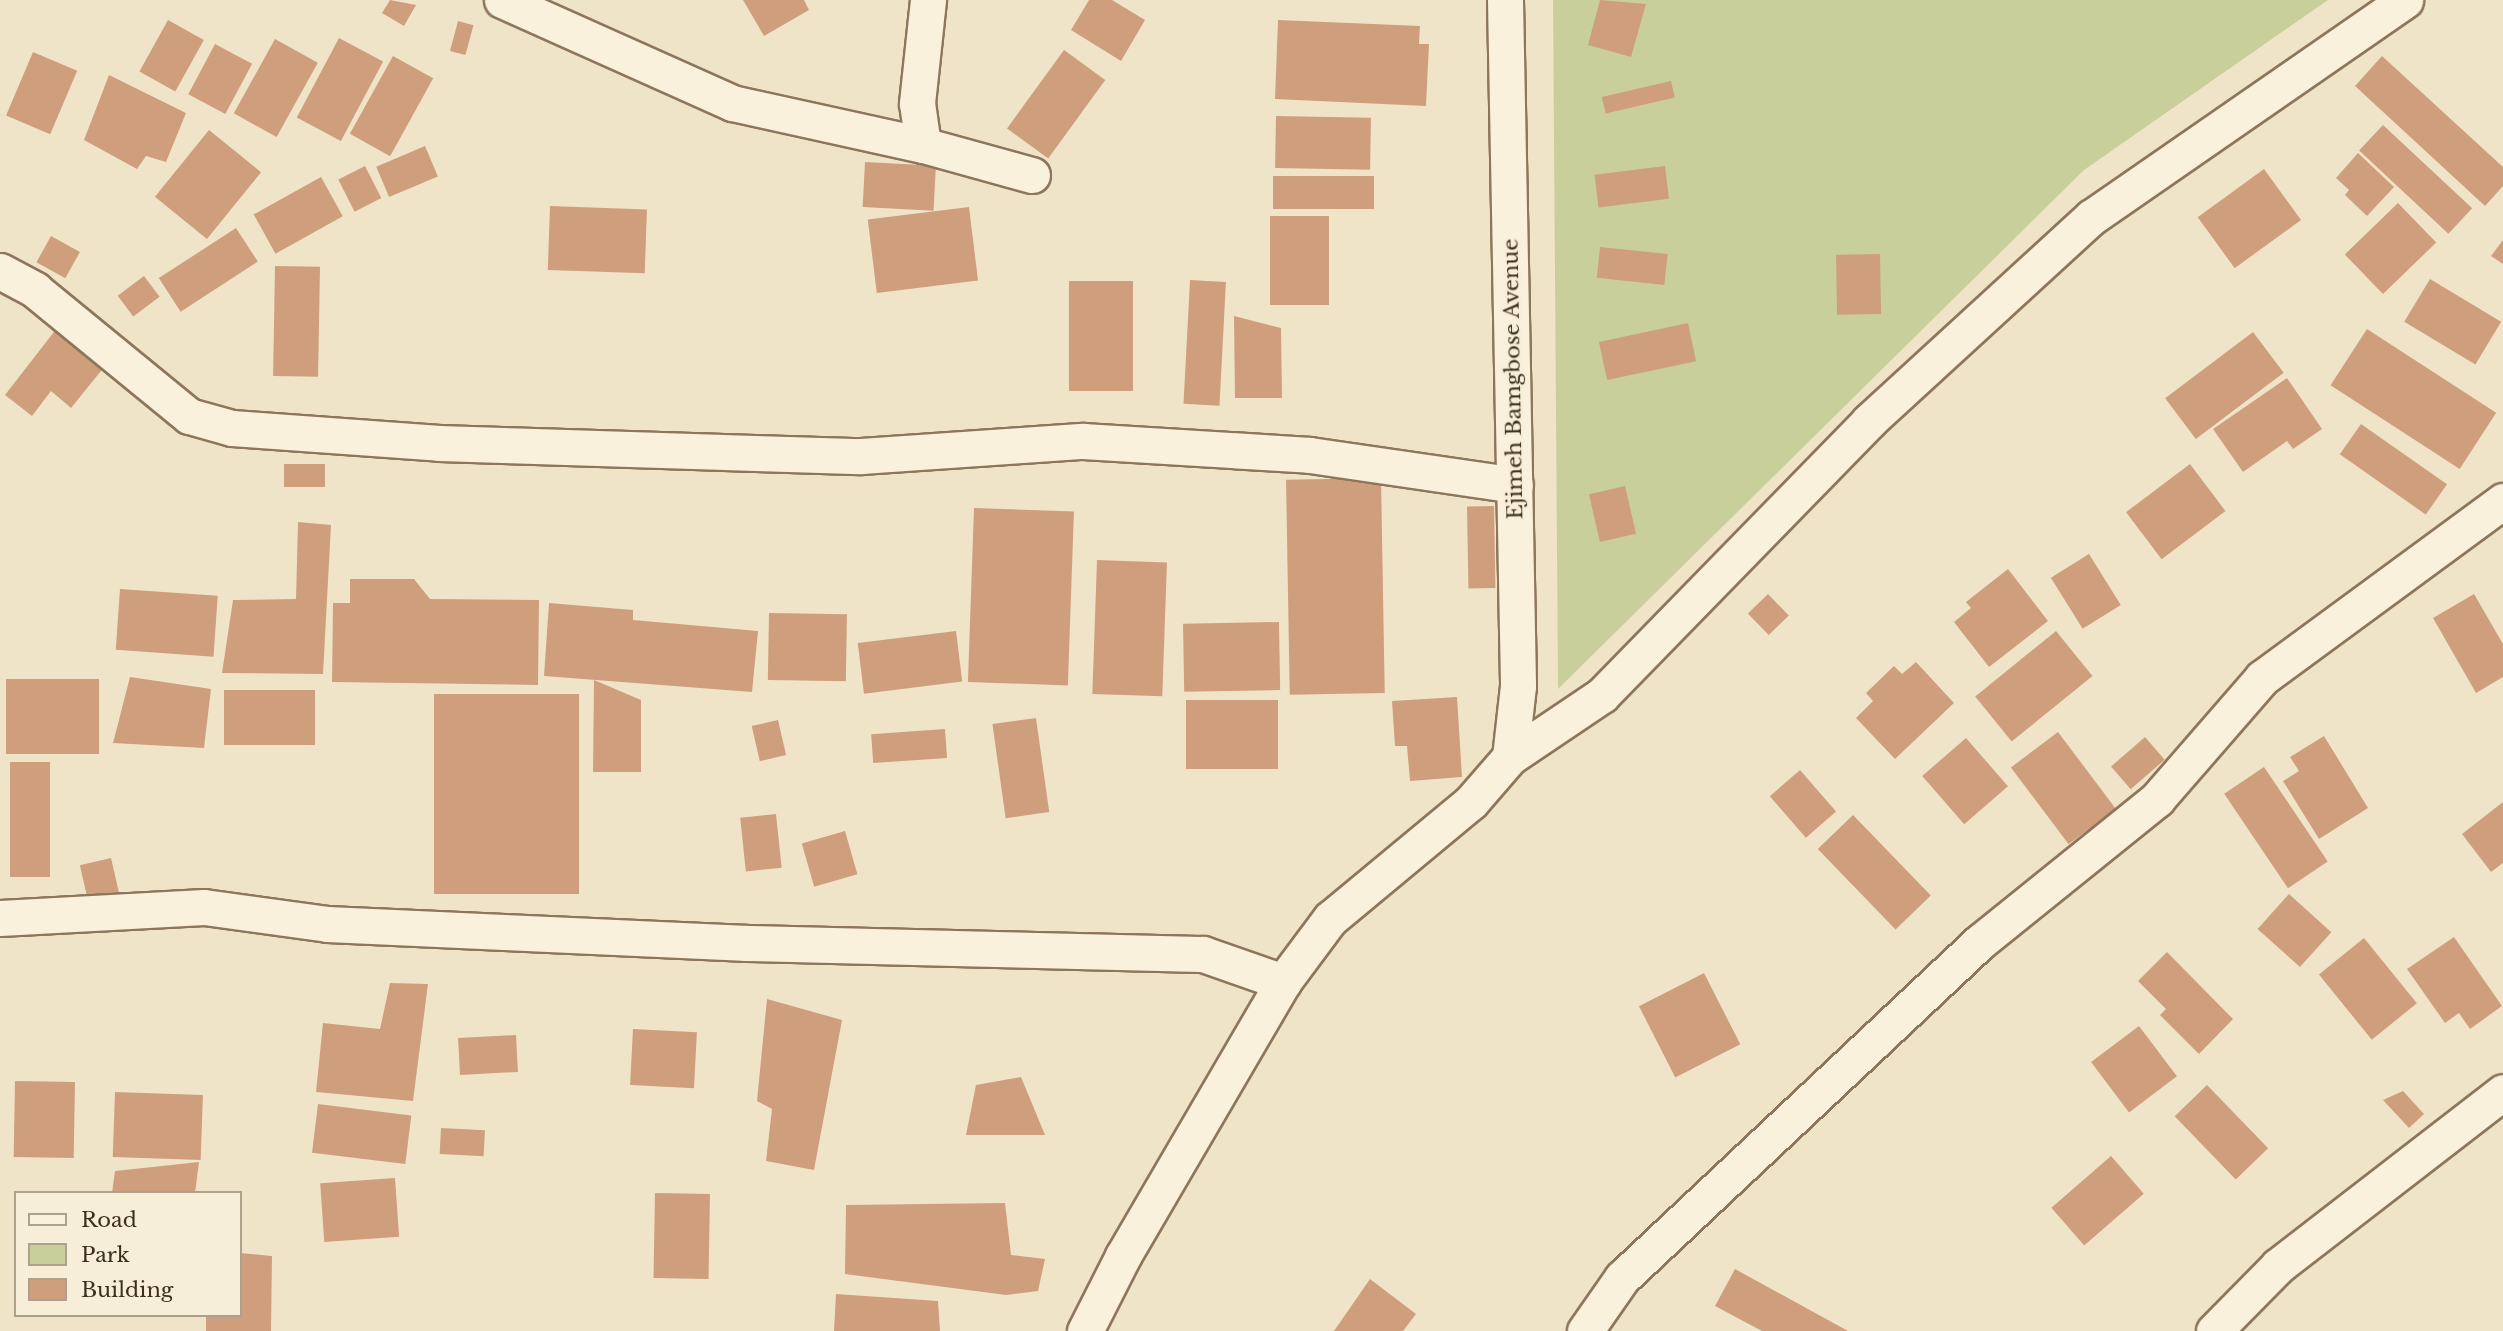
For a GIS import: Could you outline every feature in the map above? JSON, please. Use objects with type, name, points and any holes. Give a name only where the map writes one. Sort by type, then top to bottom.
[{"type":"street","points":[[502,0],[732,103],[923,145],[1032,175]]},
{"type":"street","points":[[923,145],[917,103],[928,0]]},
{"type":"street","name":"Ejimeh Bamgbose Avenue","points":[[1505,0],[1518,686],[1510,757]]},
{"type":"street","points":[[1085,1331],[1123,1256],[1283,982],[1330,919],[1471,802],[1510,757],[1602,695],[1869,421],[2092,217],[2405,0]]},
{"type":"street","points":[[0,271],[35,290],[189,415],[232,428],[439,443],[860,456],[1083,441],[1310,455],[1515,485]]},
{"type":"street","points":[[1585,1331],[1622,1278],[1980,943],[2157,799],[2262,678],[2503,501]]},
{"type":"street","points":[[0,918],[204,907],[328,923],[747,943],[1203,954],[1283,982]]},
{"type":"street","points":[[2214,1331],[2278,1266],[2503,1092]]},
{"type":"green space","points":[[1553,0],[2328,0],[2084,170],[1558,689]]},
{"type":"building","points":[[390,0],[416,5],[404,26],[382,13]]},
{"type":"building","points":[[743,0],[804,0],[809,10],[764,36]]},
{"type":"building","points":[[1089,0],[1112,0],[1145,20],[1121,61],[1071,30]]},
{"type":"building","points":[[1600,0],[1646,4],[1631,57],[1588,45]]},
{"type":"building","points":[[168,20],[204,40],[175,91],[139,72]]},
{"type":"building","points":[[1278,20],[1420,26],[1419,44],[1429,44],[1426,106],[1275,99]]},
{"type":"building","points":[[458,21],[473,25],[465,55],[450,51]]},
{"type":"building","points":[[339,38],[383,61],[341,141],[297,117]]},
{"type":"building","points":[[275,39],[318,63],[277,137],[234,113]]},
{"type":"building","points":[[215,44],[252,64],[225,114],[188,94]]},
{"type":"building","points":[[1064,50],[1105,80],[1048,158],[1007,128]]},
{"type":"building","points":[[33,52],[77,71],[50,134],[6,116]]},
{"type":"building","points":[[393,56],[433,78],[390,156],[350,134]]},
{"type":"building","points":[[2382,56],[2503,167],[2503,186],[2485,206],[2355,86]]},
{"type":"building","points":[[109,75],[186,113],[166,162],[146,156],[137,169],[84,140]]},
{"type":"building","points":[[1671,81],[1675,98],[1606,114],[1602,97]]},
{"type":"building","points":[[1276,116],[1371,118],[1370,170],[1275,168]]},
{"type":"building","points":[[2383,125],[2472,208],[2448,234],[2359,151]]},
{"type":"building","points":[[209,130],[261,172],[207,239],[155,197]]},
{"type":"building","points":[[425,146],[438,176],[389,197],[376,167]]},
{"type":"building","points":[[2358,153],[2394,187],[2367,216],[2345,195],[2349,190],[2336,178]]},
{"type":"building","points":[[865,162],[936,166],[934,211],[863,207]]},
{"type":"building","points":[[365,166],[381,198],[355,212],[338,180]]},
{"type":"building","points":[[1665,166],[1669,199],[1599,207],[1595,175]]},
{"type":"building","points":[[2264,169],[2301,220],[2235,268],[2198,217]]},
{"type":"building","points":[[1273,176],[1374,176],[1374,209],[1273,209]]},
{"type":"building","points":[[321,177],[343,216],[275,254],[254,214]]},
{"type":"building","points":[[2398,203],[2436,243],[2383,294],[2345,254]]},
{"type":"building","points":[[550,206],[647,209],[645,273],[548,270]]},
{"type":"building","points":[[969,207],[978,280],[877,293],[868,219]]},
{"type":"building","points":[[1270,216],[1329,216],[1329,305],[1270,305]]},
{"type":"building","points":[[236,228],[258,262],[181,312],[159,278]]},
{"type":"building","points":[[51,236],[80,252],[65,278],[36,262]]},
{"type":"building","points":[[2503,240],[2503,264],[2491,256]]},
{"type":"building","points":[[1600,247],[1668,254],[1664,285],[1597,278]]},
{"type":"building","points":[[1880,254],[1881,314],[1837,315],[1836,255]]},
{"type":"building","points":[[275,266],[320,267],[318,377],[273,376]]},
{"type":"building","points":[[144,276],[160,297],[133,317],[118,296]]},
{"type":"building","points":[[2430,279],[2501,322],[2475,365],[2404,322]]},
{"type":"building","points":[[1190,280],[1226,282],[1219,406],[1184,404]]},
{"type":"building","points":[[1069,281],[1133,281],[1133,391],[1069,391]]},
{"type":"building","points":[[1234,316],[1281,328],[1282,398],[1235,398]]},
{"type":"building","points":[[1688,323],[1696,361],[1607,380],[1599,342]]},
{"type":"building","points":[[57,328],[105,366],[71,408],[51,391],[32,416],[5,395]]},
{"type":"building","points":[[2367,329],[2496,413],[2460,469],[2331,385]]},
{"type":"building","points":[[2253,332],[2284,373],[2196,439],[2165,398]]},
{"type":"building","points":[[2287,378],[2322,429],[2293,449],[2287,441],[2243,472],[2213,429]]},
{"type":"building","points":[[2361,424],[2447,484],[2426,515],[2340,454]]},
{"type":"building","points":[[284,464],[325,464],[325,487],[284,487]]},
{"type":"building","points":[[2190,464],[2226,511],[2162,559],[2126,512]]},
{"type":"building","points":[[1381,478],[1385,693],[1290,695],[1286,480]]},
{"type":"building","points":[[1625,486],[1636,534],[1600,542],[1589,494]]},
{"type":"building","points":[[1467,506],[1494,506],[1495,588],[1468,588]]},
{"type":"building","points":[[974,508],[1074,511],[1068,685],[968,682]]},
{"type":"building","points":[[298,522],[331,525],[323,674],[222,673],[233,600],[296,599]]},
{"type":"building","points":[[2089,554],[2121,605],[2083,629],[2051,578]]},
{"type":"building","points":[[1097,560],[1167,562],[1162,696],[1092,694]]},
{"type":"building","points":[[2008,569],[2048,621],[1989,667],[1954,622],[1971,608],[1966,602]]},
{"type":"building","points":[[350,579],[414,579],[430,599],[539,600],[538,685],[332,682],[333,603],[350,603]]},
{"type":"building","points":[[120,589],[218,596],[214,657],[116,650]]},
{"type":"building","points":[[1768,594],[1789,616],[1769,635],[1748,613]]},
{"type":"building","points":[[2474,594],[2503,644],[2503,677],[2476,693],[2433,618]]},
{"type":"building","points":[[549,603],[633,610],[633,620],[758,631],[752,692],[544,676]]},
{"type":"building","points":[[769,613],[847,614],[846,681],[768,680]]},
{"type":"building","points":[[1279,622],[1280,690],[1184,692],[1183,624]]},
{"type":"building","points":[[956,631],[962,682],[864,694],[858,643]]},
{"type":"building","points":[[2056,631],[2093,676],[2012,742],[1975,696]]},
{"type":"building","points":[[1916,662],[1954,703],[1895,759],[1856,718],[1873,701],[1866,693],[1894,666],[1902,674]]},
{"type":"building","points":[[130,677],[211,689],[204,748],[113,743]]},
{"type":"building","points":[[6,679],[99,679],[99,754],[6,754]]},
{"type":"building","points":[[594,680],[641,700],[641,772],[593,772]]},
{"type":"building","points":[[224,690],[315,690],[315,745],[224,745]]},
{"type":"building","points":[[434,694],[579,694],[579,894],[434,894]]},
{"type":"building","points":[[1457,697],[1462,777],[1410,781],[1407,746],[1395,746],[1392,701]]},
{"type":"building","points":[[1186,700],[1278,700],[1278,769],[1186,769]]},
{"type":"building","points":[[1036,718],[1049,812],[1006,818],[992,724]]},
{"type":"building","points":[[778,720],[786,755],[760,761],[752,726]]},
{"type":"building","points":[[945,729],[947,758],[873,763],[871,734]]},
{"type":"building","points":[[2058,732],[2116,809],[2069,844],[2011,768]]},
{"type":"building","points":[[2324,736],[2368,808],[2319,839],[2283,781],[2299,771],[2290,757]]},
{"type":"building","points":[[2145,737],[2165,760],[2131,789],[2111,767]]},
{"type":"building","points":[[1966,738],[2008,786],[1964,824],[1922,776]]},
{"type":"building","points":[[10,762],[50,762],[50,877],[10,877]]},
{"type":"building","points":[[2264,767],[2328,862],[2288,888],[2224,794]]},
{"type":"building","points":[[1800,770],[1836,812],[1806,838],[1770,796]]},
{"type":"building","points":[[2503,802],[2503,863],[2491,872],[2462,834]]},
{"type":"building","points":[[776,814],[782,868],[746,871],[740,818]]},
{"type":"building","points":[[1853,815],[1931,896],[1896,930],[1818,849]]},
{"type":"building","points":[[845,831],[857,874],[814,887],[802,843]]},
{"type":"building","points":[[111,858],[120,898],[89,905],[80,865]]},
{"type":"building","points":[[2289,894],[2331,932],[2300,967],[2258,929]]},
{"type":"building","points":[[2454,937],[2502,1006],[2470,1029],[2459,1013],[2445,1023],[2407,969]]},
{"type":"building","points":[[2364,938],[2417,1003],[2372,1040],[2319,975]]},
{"type":"building","points":[[2167,952],[2233,1019],[2199,1054],[2160,1015],[2166,1009],[2138,981]]},
{"type":"building","points":[[1704,973],[1740,1044],[1675,1077],[1639,1006]]},
{"type":"building","points":[[390,983],[428,984],[413,1101],[316,1092],[323,1023],[380,1029]]},
{"type":"building","points":[[767,999],[842,1020],[814,1170],[766,1161],[772,1109],[757,1101]]},
{"type":"building","points":[[2139,1026],[2177,1076],[2129,1112],[2091,1062]]},
{"type":"building","points":[[633,1029],[697,1032],[694,1088],[630,1085]]},
{"type":"building","points":[[516,1035],[518,1072],[460,1075],[458,1038]]},
{"type":"building","points":[[1021,1077],[1045,1135],[966,1135],[976,1085]]},
{"type":"building","points":[[15,1081],[75,1082],[74,1158],[14,1157]]},
{"type":"building","points":[[2207,1085],[2268,1148],[2236,1180],[2175,1116]]},
{"type":"building","points":[[2403,1091],[2424,1114],[2409,1128],[2383,1100]]},
{"type":"building","points":[[115,1092],[203,1095],[201,1160],[113,1157]]},
{"type":"building","points":[[318,1104],[411,1115],[405,1164],[312,1153]]},
{"type":"building","points":[[441,1128],[485,1130],[484,1156],[440,1154]]},
{"type":"building","points":[[2111,1156],[2144,1194],[2084,1246],[2051,1208]]},
{"type":"building","points":[[199,1162],[195,1191],[112,1191],[115,1171]]},
{"type":"building","points":[[395,1178],[399,1237],[324,1242],[320,1183]]},
{"type":"building","points":[[655,1193],[710,1194],[709,1279],[654,1278]]},
{"type":"building","points":[[1005,1203],[1011,1255],[1045,1259],[1038,1291],[1006,1295],[845,1274],[846,1205]]},
{"type":"building","points":[[242,1253],[272,1256],[271,1331],[206,1331],[206,1317],[242,1317]]},
{"type":"building","points":[[1735,1269],[1848,1331],[1762,1331],[1715,1306]]},
{"type":"building","points":[[1370,1279],[1416,1314],[1403,1331],[1334,1331]]},
{"type":"building","points":[[836,1294],[938,1301],[940,1331],[834,1331]]}]
